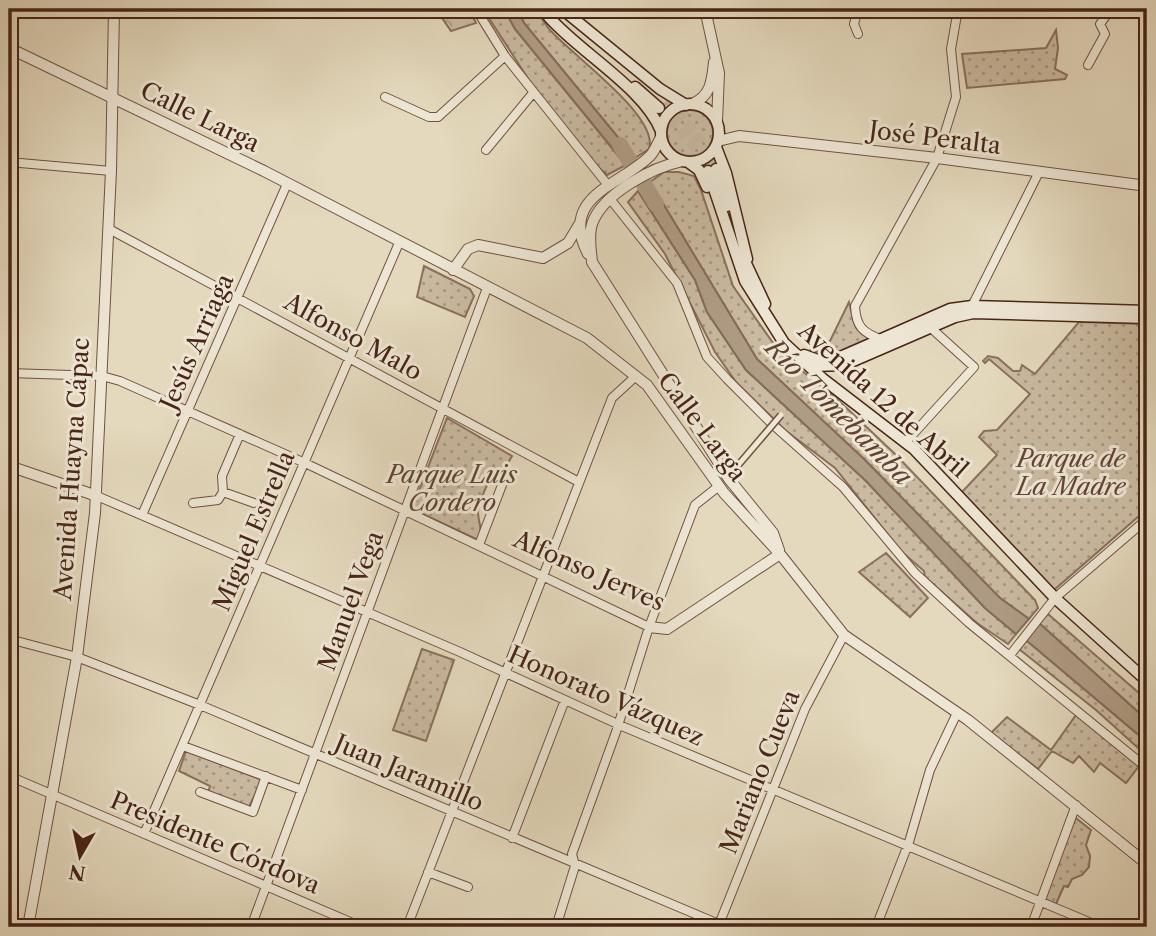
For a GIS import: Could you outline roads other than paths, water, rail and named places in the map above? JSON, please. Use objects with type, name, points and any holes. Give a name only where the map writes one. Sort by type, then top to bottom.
[{"type":"main road","points":[[562,9],[660,89],[689,104],[705,108],[717,122],[717,144],[753,279]]},
{"type":"main road","points":[[545,13],[662,105],[562,9]]},
{"type":"main road","points":[[545,13],[566,37],[637,98],[655,118],[666,149],[702,176],[738,281],[766,327],[790,356],[823,379]]},
{"type":"main road","points":[[661,134],[669,114],[689,104]]},
{"type":"main road","points":[[685,161],[701,160],[717,144]]},
{"type":"main road","name":"Avenida 12 de Abril","points":[[816,363],[784,343],[745,282],[712,170],[740,249],[775,324],[816,363],[823,379],[906,442],[1055,598],[1147,681]]},
{"type":"main road","points":[[816,363],[838,358],[883,340],[950,309],[972,306],[1147,310]]},
{"type":"main road","points":[[816,363],[829,368],[844,365],[956,317],[973,313],[1147,318]]},
{"type":"street","name":"Avenida Huayna Cápac","points":[[28,927],[77,657],[97,496],[109,229],[114,9]]},
{"type":"street","points":[[476,9],[505,56],[607,184]]},
{"type":"street","points":[[705,9],[719,73],[717,122]]},
{"type":"street","points":[[858,9],[854,24],[858,34]]},
{"type":"street","points":[[883,340],[855,323],[855,306],[937,158],[956,97],[951,49],[958,9]]},
{"type":"street","points":[[1088,65],[1105,34],[1100,24],[1111,9]]},
{"type":"street","name":"Calle Larga","points":[[9,48],[287,184],[587,338],[647,385],[719,486],[780,554],[844,635],[957,713],[1147,864]]},
{"type":"street","points":[[689,104],[705,96],[710,88],[715,51]]},
{"type":"street","points":[[385,97],[429,117],[438,117],[505,56]]},
{"type":"street","points":[[486,150],[533,93]]},
{"type":"street","points":[[453,270],[468,249],[478,245],[543,258],[568,243],[587,205],[607,184],[650,155],[661,134]]},
{"type":"street","name":"José Peralta","points":[[717,144],[739,136],[937,158],[1147,187]]},
{"type":"street","points":[[592,262],[592,225],[600,209],[657,166],[685,161]]},
{"type":"street","points":[[9,162],[111,171]]},
{"type":"street","points":[[972,306],[1039,172]]},
{"type":"street","name":"Jesús Arriaga","points":[[142,515],[287,184]]},
{"type":"street","points":[[611,200],[677,283],[698,338],[714,365],[771,423],[843,486],[915,573],[972,626],[1010,654],[1147,768]]},
{"type":"street","points":[[582,219],[582,241],[592,262],[729,479],[773,533],[780,554]]},
{"type":"street","name":"Alfonso Malo","points":[[109,229],[238,296],[577,481]]},
{"type":"street","name":"Miguel Estrella","points":[[145,834],[399,243]]},
{"type":"street","name":"Manuel Vega","points":[[251,927],[487,288]]},
{"type":"street","points":[[906,442],[974,367],[931,328]]},
{"type":"street","name":"Alfonso Jerves","points":[[9,373],[102,376],[188,410],[542,574],[649,627],[667,629],[780,554]]},
{"type":"street","points":[[407,927],[577,481],[612,398],[636,376]]},
{"type":"street","points":[[734,470],[780,415]]},
{"type":"street","points":[[193,503],[218,500],[223,492],[222,476],[240,434]]},
{"type":"street","points":[[9,466],[97,496]]},
{"type":"street","points":[[479,545],[507,472]]},
{"type":"street","points":[[556,927],[575,866],[572,854],[619,724],[649,627],[695,505],[719,486]]},
{"type":"street","points":[[223,492],[254,503]]},
{"type":"street","name":"Honorato Vázquez","points":[[97,496],[503,671],[565,701],[1101,927]]},
{"type":"street","points":[[1010,654],[1055,598],[1147,519]]},
{"type":"street","name":"Mariano Cueva","points":[[721,927],[805,709],[844,635]]},
{"type":"street","name":"Juan Jaramillo","points":[[9,639],[77,657],[200,705],[721,927]]},
{"type":"street","points":[[512,838],[565,701]]},
{"type":"street","points":[[876,927],[907,847],[930,770],[957,713]]},
{"type":"street","points":[[183,746],[302,790]]},
{"type":"street","name":"Presidente Córdova","points":[[9,776],[362,927]]},
{"type":"street","points":[[200,792],[253,812],[266,776]]},
{"type":"street","points":[[1031,927],[1076,805]]},
{"type":"street","points":[[428,872],[468,887]]},
{"type":"waterway","name":"Río Tomebamba","points":[[620,145],[656,204]]},
{"type":"tunnel","points":[[665,102],[695,132],[716,169]]},
{"type":"tunnel","points":[[659,108],[693,145],[708,171]]},
{"type":"park label","name":"Parque de La Madre","points":[[1071,473]]},
{"type":"park label","name":"Parque Luis Cordero","points":[[452,489]]}]
